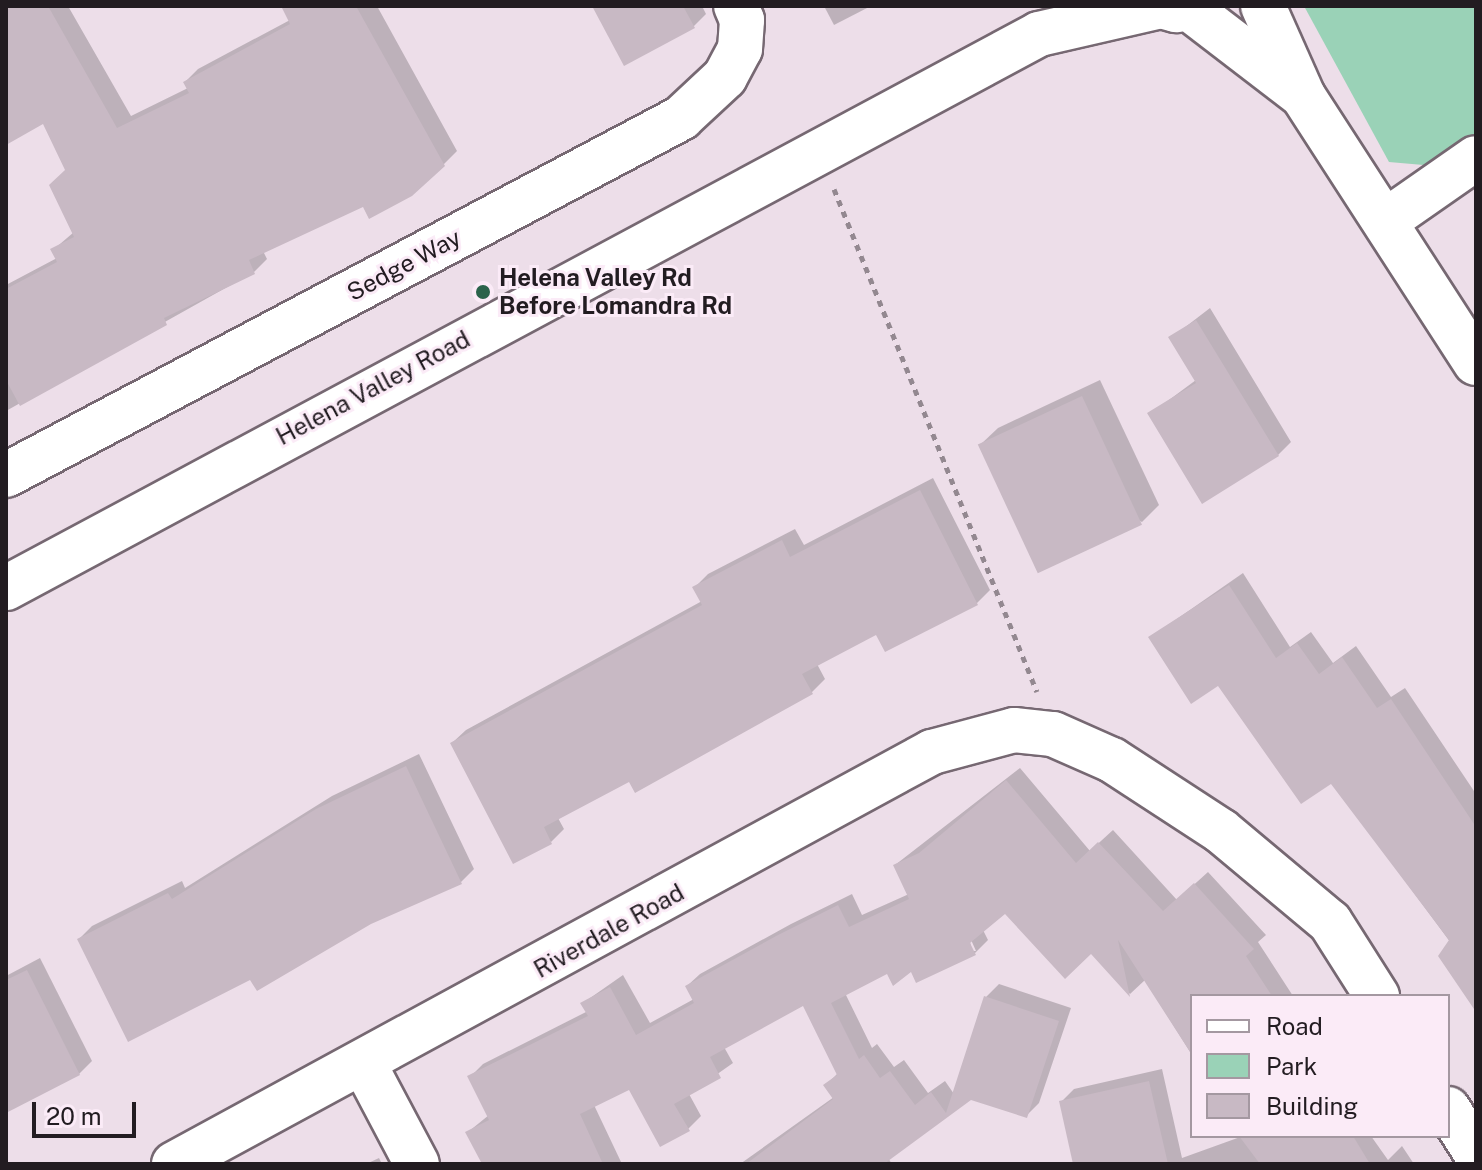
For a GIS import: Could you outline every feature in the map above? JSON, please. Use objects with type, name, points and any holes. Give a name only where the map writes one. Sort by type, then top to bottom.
[{"type":"street","name":"Sedge Way","points":[[6,475],[681,118],[725,77],[740,49],[742,20],[736,6]]},
{"type":"street","points":[[1263,6],[1303,96],[1387,220],[1476,363]]},
{"type":"street","points":[[1185,7],[1303,96]]},
{"type":"street","name":"Helena Valley Road","points":[[6,588],[819,153],[1051,20],[1185,7]]},
{"type":"street","points":[[1387,220],[1476,158]]},
{"type":"street","name":"Riverdale Road","points":[[174,1164],[364,1064],[932,752],[999,732],[1053,734]]},
{"type":"street","points":[[1053,734],[1112,760],[1221,831],[1281,879],[1330,922],[1376,994]]},
{"type":"street","points":[[364,1064],[417,1164]]},
{"type":"street","points":[[1450,1112],[1476,1153]]},
{"type":"path","points":[[819,153],[1053,734]]},
{"type":"green space","points":[[1304,6],[1476,6],[1476,135],[1435,166],[1389,162]]},
{"type":"building","points":[[6,6],[48,6],[117,128],[189,93],[183,82],[290,24],[281,6],[356,6],[445,166],[412,196],[369,219],[363,207],[249,260],[255,274],[164,318],[167,325],[20,406],[6,380],[6,289],[57,262],[50,249],[74,237],[49,185],[65,170],[43,124],[6,145]]},
{"type":"building","points":[[592,6],[683,6],[695,28],[624,66]]},
{"type":"building","points":[[1196,320],[1279,456],[1202,504],[1147,413],[1196,383],[1168,337]]},
{"type":"building","points":[[1082,396],[1142,525],[1038,573],[978,445]]},
{"type":"building","points":[[920,490],[978,605],[885,652],[876,635],[802,674],[813,694],[635,793],[629,782],[544,827],[552,844],[513,864],[450,743],[702,605],[692,587],[782,540],[790,557]]},
{"type":"building","points":[[1229,585],[1276,658],[1297,643],[1319,674],[1342,657],[1377,708],[1391,699],[1476,827],[1476,1012],[1438,956],[1449,940],[1331,784],[1301,804],[1218,686],[1191,704],[1148,637]]},
{"type":"building","points":[[406,766],[462,884],[371,924],[257,991],[250,980],[128,1042],[77,939],[168,893],[172,899],[316,809]]},
{"type":"building","points":[[1006,780],[1076,863],[1098,842],[1163,911],[1194,883],[1254,949],[1246,956],[1271,994],[1190,994],[1190,1052],[1118,940],[1130,997],[1091,954],[1065,979],[1005,914],[970,943],[976,955],[916,983],[911,972],[893,986],[887,974],[831,1003],[859,1059],[864,1055],[880,1078],[890,1071],[915,1105],[931,1092],[946,1113],[984,996],[1059,1021],[1027,1118],[971,1100],[884,1164],[746,1164],[833,1099],[823,1085],[837,1075],[803,1006],[710,1057],[721,1078],[674,1104],[690,1131],[660,1147],[629,1090],[580,1114],[603,1164],[482,1164],[465,1132],[489,1120],[467,1076],[588,1016],[580,1003],[610,987],[636,1035],[694,1003],[685,986],[838,905],[849,927],[909,899],[893,865],[919,853]]},
{"type":"building","points":[[27,970],[80,1075],[6,1113],[6,980]]},
{"type":"building","points":[[1149,1081],[1168,1164],[1073,1164],[1059,1101]]},
{"type":"building","points":[[1240,1138],[1354,1138],[1370,1164],[1260,1164]]},
{"type":"place","name":"Helena Valley Rd Before Lomandra Rd","points":[[483,292]]}]
